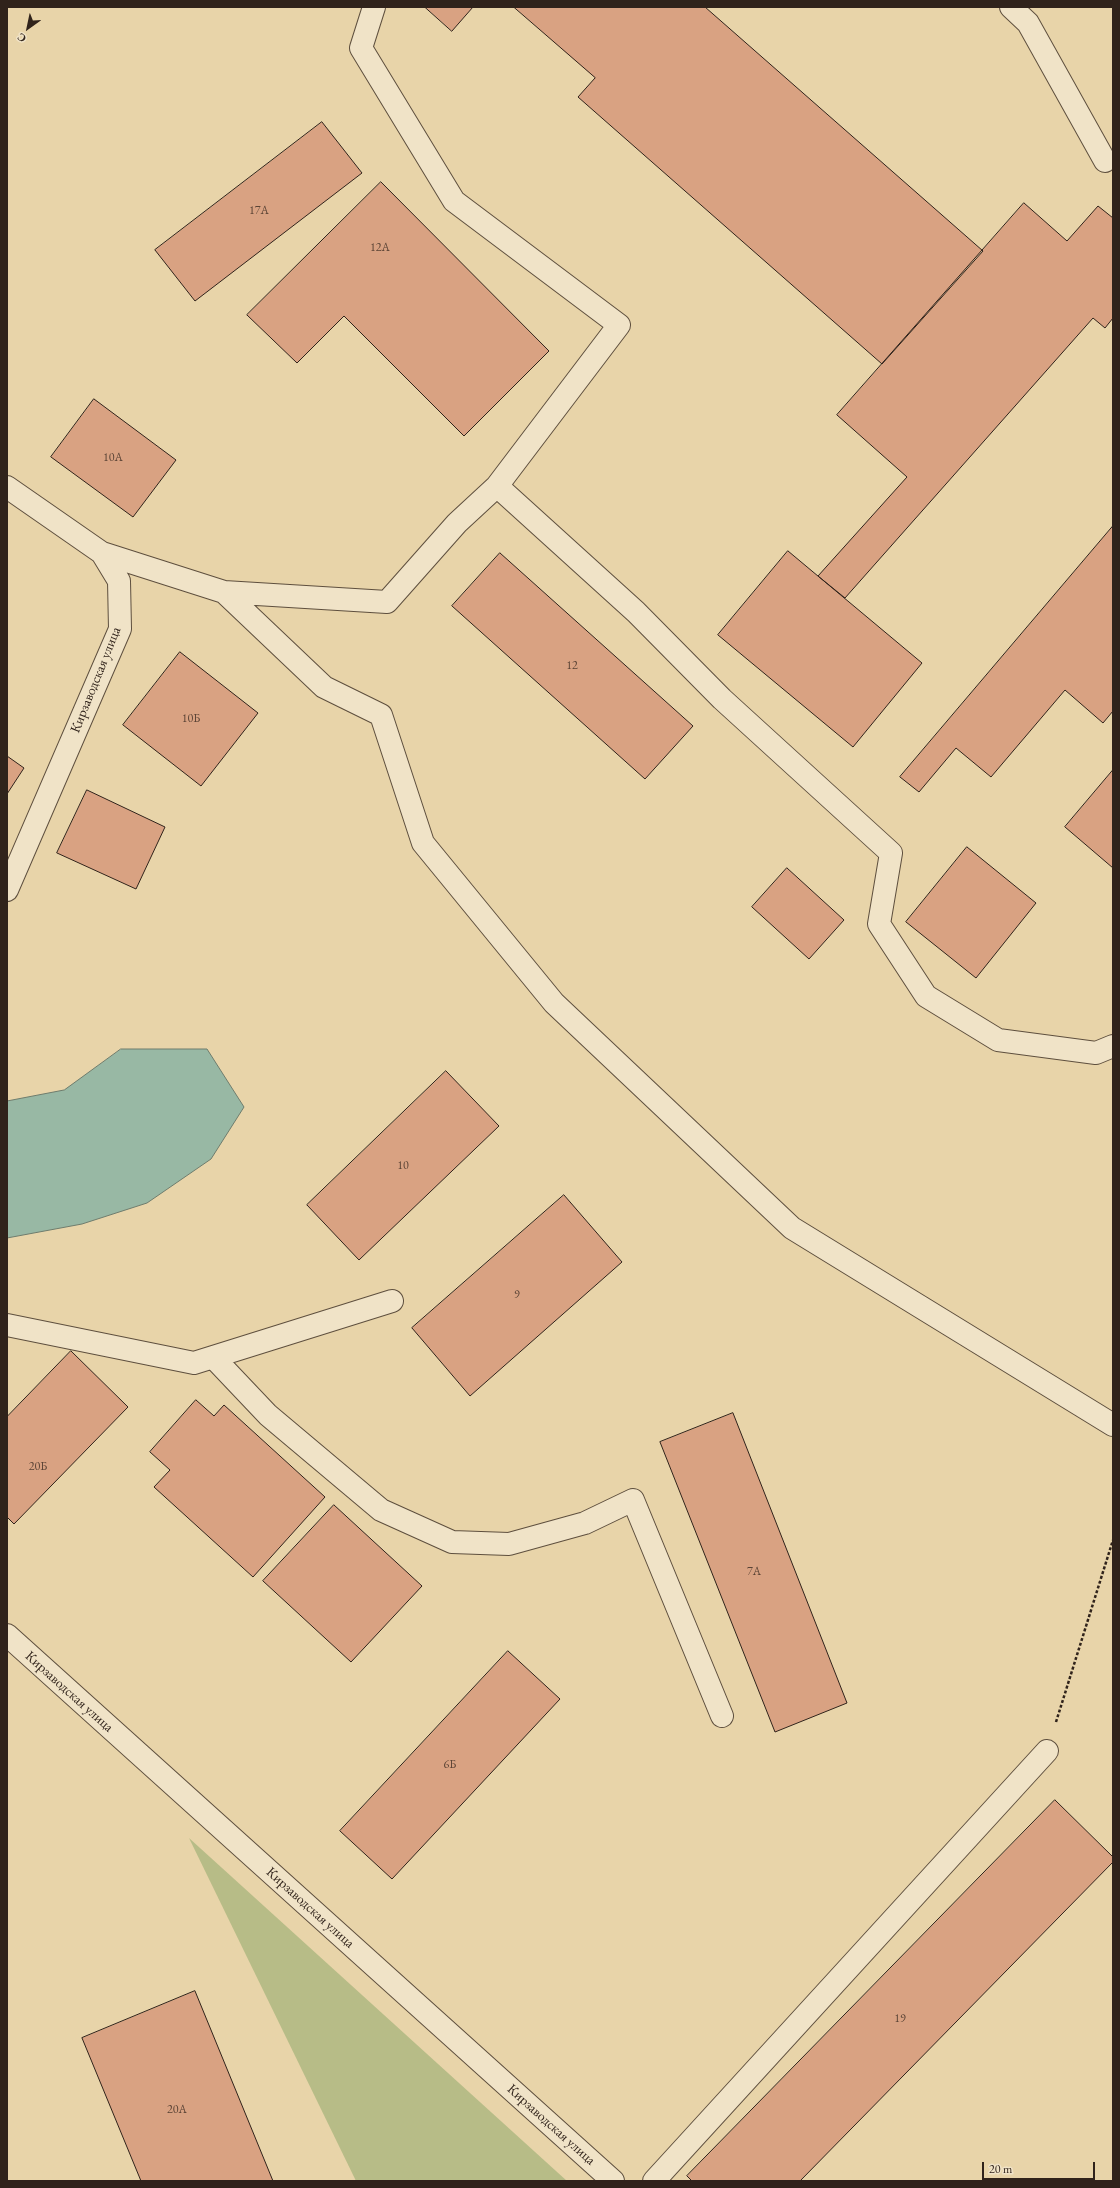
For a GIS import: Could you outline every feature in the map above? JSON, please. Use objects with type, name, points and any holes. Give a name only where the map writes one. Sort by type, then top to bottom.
[{"type":"street","points":[[102,554],[224,592],[387,602],[457,523],[497,486],[619,325],[454,201],[361,48],[374,7]]},
{"type":"street","points":[[1011,7],[1028,23],[1105,161]]},
{"type":"street","points":[[497,486],[636,612],[722,699],[891,853],[879,924],[926,996],[998,1040],[1096,1053],[1113,1046]]},
{"type":"street","name":"Кирзаводская улица","points":[[7,487],[102,554],[119,581],[120,629],[7,890]]},
{"type":"street","points":[[224,592],[324,687],[381,715],[423,843],[554,1003],[786,1223],[798,1232],[1113,1425]]},
{"type":"street","points":[[7,1326],[194,1363],[392,1301]]},
{"type":"street","points":[[213,1357],[268,1415],[381,1510],[452,1542],[509,1544],[585,1523],[633,1500],[722,1716]]},
{"type":"street","name":"Кирзаводская улица","points":[[7,1635],[613,2181]]},
{"type":"street","points":[[654,2181],[1046,1751]]},
{"type":"path","points":[[1046,1751],[1113,1540]]},
{"type":"green space","points":[[189,1838],[567,2181],[356,2181]]},
{"type":"shaded area","points":[[121,1049],[207,1049],[244,1107],[211,1159],[147,1203],[82,1224],[7,1238],[7,1101],[64,1090]]},
{"type":"building","points":[[425,7],[473,7],[452,31]]},
{"type":"building","points":[[514,7],[705,7],[983,251],[882,364],[578,97],[595,78]]},
{"type":"building","points":[[322,122],[362,173],[195,301],[155,250]]},
{"type":"building","points":[[381,182],[549,351],[464,436],[344,316],[297,363],[247,315]]},
{"type":"building","points":[[1024,203],[1067,241],[1098,206],[1113,218],[1113,318],[1105,328],[1093,318],[845,598],[818,576],[907,477],[837,415]]},
{"type":"building","points":[[94,399],[176,460],[133,517],[51,457]]},
{"type":"building","points":[[1113,526],[1113,711],[1103,723],[1065,690],[991,777],[956,748],[919,792],[900,777]]},
{"type":"building","points":[[788,551],[922,663],[853,747],[718,635]]},
{"type":"building","points":[[500,553],[693,726],[645,779],[452,606]]},
{"type":"building","points":[[180,652],[258,713],[201,786],[123,725]]},
{"type":"building","points":[[7,756],[24,768],[7,794]]},
{"type":"building","points":[[1113,770],[1113,868],[1065,827]]},
{"type":"building","points":[[87,790],[165,827],[136,889],[57,853]]},
{"type":"building","points":[[967,847],[1036,903],[976,978],[906,922]]},
{"type":"building","points":[[787,868],[844,920],[809,959],[752,907]]},
{"type":"building","points":[[446,1071],[499,1126],[359,1260],[307,1205]]},
{"type":"building","points":[[564,1195],[622,1262],[470,1396],[412,1328]]},
{"type":"building","points":[[71,1351],[128,1407],[14,1524],[7,1517],[7,1417]]},
{"type":"building","points":[[196,1400],[214,1416],[224,1405],[325,1497],[253,1577],[154,1487],[170,1470],[150,1452]]},
{"type":"building","points":[[733,1413],[847,1703],[775,1732],[660,1442]]},
{"type":"building","points":[[334,1505],[422,1586],[351,1662],[263,1581]]},
{"type":"building","points":[[508,1651],[560,1699],[392,1879],[340,1831]]},
{"type":"building","points":[[1055,1800],[1113,1857],[1113,1862],[800,2181],[692,2181],[687,2176]]},
{"type":"building","points":[[195,1991],[273,2181],[141,2181],[82,2038]]}]
